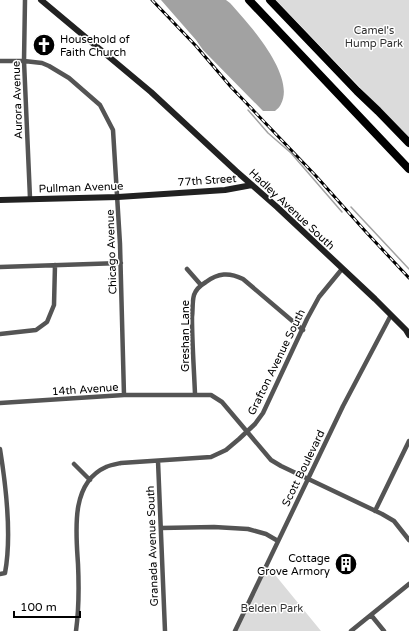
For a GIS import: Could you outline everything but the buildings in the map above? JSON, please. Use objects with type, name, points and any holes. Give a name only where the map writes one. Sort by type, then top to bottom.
[{"type":"highway","points":[[249,0],[409,169]]},
{"type":"highway","points":[[270,0],[409,143]]},
{"type":"street","name":"Aurora Avenue","points":[[25,0],[24,60],[30,198]]},
{"type":"street","name":"Hadley Avenue South","points":[[41,0],[100,48],[277,207],[391,315],[409,335]]},
{"type":"street","name":"Chicago Avenue","points":[[0,61],[24,60],[42,63],[69,78],[100,105],[113,130],[118,196],[124,395]]},
{"type":"street","name":"77th Street","points":[[163,193],[225,190],[252,185]]},
{"type":"street","name":"Pullman Avenue","points":[[0,200],[163,193]]},
{"type":"street","points":[[0,267],[120,263]]},
{"type":"street","points":[[0,334],[36,330],[47,322],[54,305],[55,265]]},
{"type":"street","points":[[187,269],[201,285],[218,275],[234,274],[243,279],[303,330]]},
{"type":"street","name":"Grafton Avenue South","points":[[76,631],[78,612],[76,536],[78,503],[90,480],[98,471],[107,466],[121,463],[211,457],[226,450],[255,424],[263,413],[319,297],[342,269]]},
{"type":"street","name":"Greshan Lane","points":[[195,394],[192,336],[193,297],[201,285]]},
{"type":"street","name":"Scott Boulevard","points":[[235,631],[343,406],[391,315]]},
{"type":"street","name":"14th Avenue","points":[[0,403],[124,395],[204,394],[216,397],[222,402],[271,460],[394,521],[409,540]]},
{"type":"street","points":[[375,511],[409,441]]},
{"type":"street","points":[[0,449],[4,477],[7,560],[5,573],[0,574]]},
{"type":"street","name":"Granada Avenue South","points":[[158,461],[165,631]]},
{"type":"street","points":[[74,464],[90,480]]},
{"type":"street","points":[[0,512],[6,512]]},
{"type":"street","points":[[161,528],[214,526],[248,529],[266,534],[278,541]]},
{"type":"street","points":[[351,631],[409,584]]},
{"type":"street","points":[[371,615],[384,631]]},
{"type":"green space","name":"Camel's Hump Park","points":[[276,0],[409,0],[409,139],[399,128]]},
{"type":"green space","name":"Belden Park","points":[[267,565],[321,631],[235,631]]},
{"type":"shaded area","points":[[161,0],[226,0],[230,3],[258,36],[276,65],[282,79],[284,92],[279,107],[275,111],[263,111],[203,50]]},
{"type":"waterway","points":[[248,110],[268,133],[291,153],[342,212]]},
{"type":"waterway","points":[[351,207],[409,269]]},
{"type":"railway","points":[[152,0],[409,278]]},
{"type":"place","name":"Household of Faith Church","points":[[44,45]]},
{"type":"place","name":"Cottage Grove Armory","points":[[346,564]]}]
